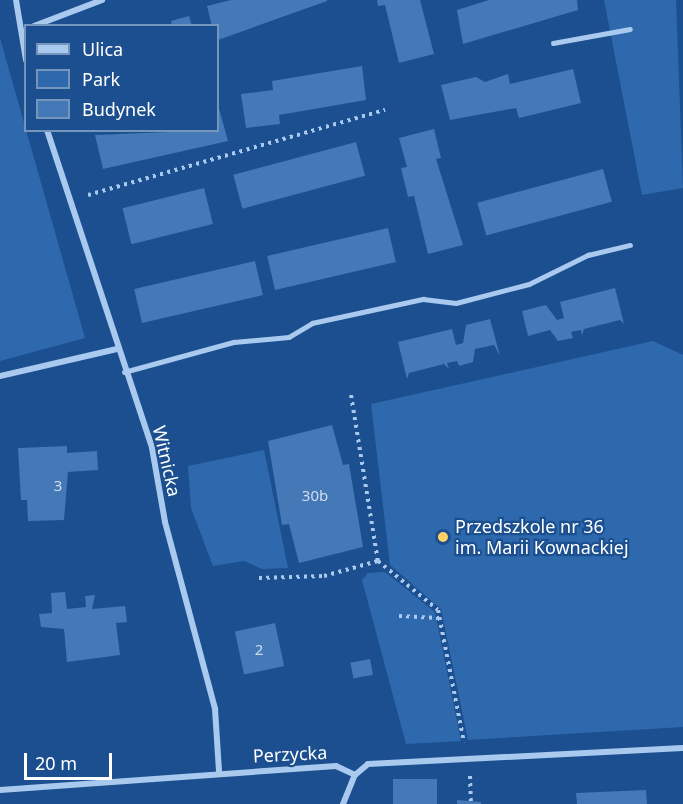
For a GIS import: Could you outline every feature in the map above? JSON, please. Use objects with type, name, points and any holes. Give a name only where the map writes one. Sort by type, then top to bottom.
[{"type":"street","points":[[16,0],[24,45]]},
{"type":"street","points":[[39,24],[102,0]]},
{"type":"street","name":"Witnicka","points":[[48,132],[124,372],[152,448],[165,522],[215,709],[219,771]]},
{"type":"street","points":[[0,376],[117,349]]},
{"type":"street","points":[[343,804],[355,775],[368,764],[683,748]]},
{"type":"street","name":"Perzycka","points":[[0,790],[219,771],[336,766],[355,775]]},
{"type":"lane","points":[[554,43],[630,29]]},
{"type":"lane","points":[[124,372],[234,342],[289,337],[312,323],[412,301],[456,303],[530,284],[588,255],[630,245]]},
{"type":"path","points":[[70,200],[385,110]]},
{"type":"path","points":[[351,395],[378,561],[438,610],[464,740]]},
{"type":"path","points":[[259,578],[324,576],[378,561]]},
{"type":"path","points":[[399,616],[440,618]]},
{"type":"path","points":[[470,772],[471,801]]},
{"type":"green space","points":[[604,0],[676,0],[683,188],[642,195]]},
{"type":"green space","points":[[0,38],[24,123],[24,132],[27,132],[85,338],[0,361]]},
{"type":"green space","name":"Przedszkole nr 36 im. Marii Kownackiej","points":[[653,341],[683,355],[683,727],[468,740],[441,609],[390,565],[371,404]]},
{"type":"green space","points":[[264,450],[288,568],[262,569],[244,561],[213,566],[191,508],[188,466]]},
{"type":"green space","points":[[385,572],[435,612],[461,741],[406,744],[362,580],[368,573]]},
{"type":"building","points":[[231,0],[327,0],[219,40],[219,24],[212,24],[207,6]]},
{"type":"building","points":[[377,0],[420,0],[434,54],[399,63],[385,5],[378,6]]},
{"type":"building","points":[[489,0],[577,0],[578,10],[463,44],[457,10]]},
{"type":"building","points":[[189,16],[191,24],[172,24],[171,21]]},
{"type":"building","points":[[362,66],[366,100],[279,115],[280,124],[246,128],[241,94],[273,90],[272,81]]},
{"type":"building","points":[[573,69],[581,103],[519,118],[516,108],[450,120],[441,85],[476,77],[485,82],[508,74],[510,84]]},
{"type":"building","points":[[219,109],[228,141],[103,169],[95,135],[219,132]]},
{"type":"building","points":[[434,129],[441,158],[436,159],[463,245],[428,254],[414,196],[408,197],[401,168],[407,167],[399,138]]},
{"type":"building","points":[[356,142],[365,176],[242,209],[233,175]]},
{"type":"building","points":[[603,169],[612,202],[486,235],[477,203]]},
{"type":"building","points":[[204,188],[213,224],[131,244],[122,208]]},
{"type":"building","points":[[388,228],[396,262],[275,290],[267,256]]},
{"type":"building","points":[[255,261],[263,295],[142,323],[134,289]]},
{"type":"building","points":[[615,288],[624,324],[620,320],[584,329],[582,335],[581,330],[571,332],[573,338],[558,341],[550,330],[528,336],[522,311],[546,305],[557,320],[564,318],[560,302]]},
{"type":"building","points":[[490,319],[500,356],[494,345],[475,349],[473,362],[459,366],[457,361],[447,363],[449,369],[444,364],[409,373],[407,379],[398,342],[452,329],[456,345],[463,343],[466,325]]},
{"type":"building","points":[[332,425],[343,465],[349,464],[363,547],[299,563],[289,524],[282,525],[268,441]]},
{"type":"building","points":[[67,446],[67,453],[97,451],[98,470],[68,472],[64,520],[28,521],[27,500],[21,500],[18,448]]},
{"type":"building","points":[[65,592],[67,609],[86,607],[85,596],[95,595],[92,609],[125,606],[127,622],[116,623],[120,655],[67,662],[64,629],[41,627],[39,614],[52,613],[51,593]]},
{"type":"building","points":[[275,623],[284,666],[244,675],[235,632]]},
{"type":"building","points":[[370,659],[373,675],[353,679],[350,663]]},
{"type":"building","points":[[393,779],[437,779],[437,804],[393,804]]},
{"type":"building","points":[[646,790],[647,804],[577,804],[576,793]]},
{"type":"building","points":[[457,800],[481,802],[481,804],[457,804]]},
{"type":"place","name":"Przedszkole nr 36 im. Marii Kownackiej","points":[[443,537]]}]
